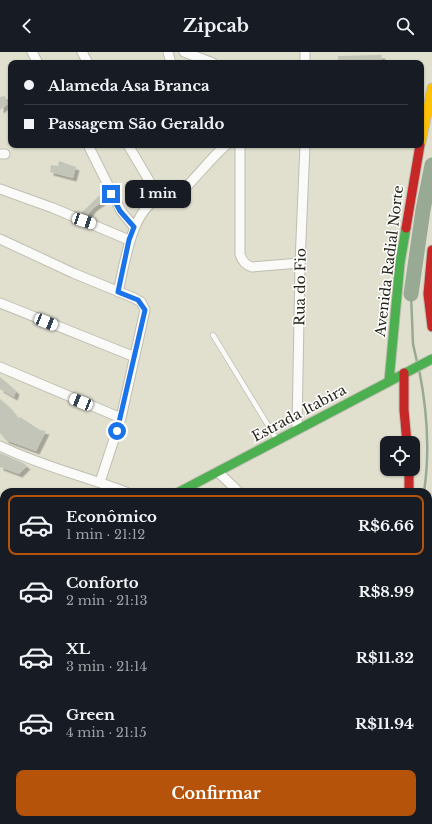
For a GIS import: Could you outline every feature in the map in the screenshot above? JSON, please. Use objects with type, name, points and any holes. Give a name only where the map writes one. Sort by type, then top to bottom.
[{"type":"main road","name":"Avenida Radial Norte","points":[[424,129],[432,88]]},
{"type":"main road","name":"Avenida Radial Norte","points":[[389,381],[400,262],[420,148]]},
{"type":"main road","points":[[432,250],[428,294],[432,327]]},
{"type":"main road","name":"Estrada Itabira","points":[[188,488],[432,359]]},
{"type":"main road","points":[[404,373],[404,410],[406,436]]},
{"type":"main road","points":[[409,476],[409,488]]},
{"type":"street","points":[[184,52],[204,60]]},
{"type":"street","points":[[89,148],[120,211],[134,227]]},
{"type":"street","points":[[130,148],[160,199]]},
{"type":"street","points":[[118,292],[129,240],[134,227],[152,203],[160,199],[170,200],[180,192],[223,148]]},
{"type":"street","points":[[240,148],[241,259],[247,265],[252,267],[300,263]]},
{"type":"street","name":"Rua do Fio","points":[[297,429],[300,263],[305,148]]},
{"type":"street","points":[[0,189],[53,208],[129,240]]},
{"type":"street","points":[[0,239],[138,300],[145,310],[121,418],[100,482]]},
{"type":"street","points":[[0,303],[135,357]]},
{"type":"street","points":[[0,367],[121,418]]},
{"type":"street","points":[[0,446],[63,471],[116,488]]},
{"type":"street","points":[[218,472],[235,488]]},
{"type":"lane","points":[[213,336],[277,440]]},
{"type":"building","points":[[382,55],[381,60],[338,60],[338,56]]},
{"type":"building","points":[[5,96],[8,104],[0,110],[0,97]]},
{"type":"building","points":[[59,161],[76,167],[73,178],[50,172],[51,165],[58,166]]},
{"type":"building","points":[[101,194],[107,198],[93,208],[87,216],[81,213]]},
{"type":"building","points":[[0,377],[16,391],[14,397],[0,389]]},
{"type":"building","points":[[0,399],[8,406],[18,419],[20,417],[40,430],[46,431],[36,451],[6,440],[0,433]]},
{"type":"building","points":[[0,453],[27,466],[19,474],[0,467]]},
{"type":"waterway","points":[[411,294],[423,210],[432,165]]},
{"type":"waterway","points":[[411,294],[413,344],[417,362]]},
{"type":"waterway","points":[[419,369],[427,430],[427,462],[425,488]]},
{"type":"traffic: fast","points":[[389,381],[400,263],[406,228]]},
{"type":"traffic: fast","points":[[187,488],[432,359]]},
{"type":"traffic: slow","points":[[424,127],[432,88]]},
{"type":"traffic: jam","points":[[406,228],[419,148]]},
{"type":"traffic: jam","points":[[432,250],[428,294],[432,327]]},
{"type":"traffic: jam","points":[[404,373],[404,410],[406,436]]},
{"type":"traffic: jam","points":[[409,476],[409,488]]},
{"type":"route","points":[[111,194],[120,211],[134,227],[129,240],[118,292],[141,302],[145,310],[117,431]]}]
